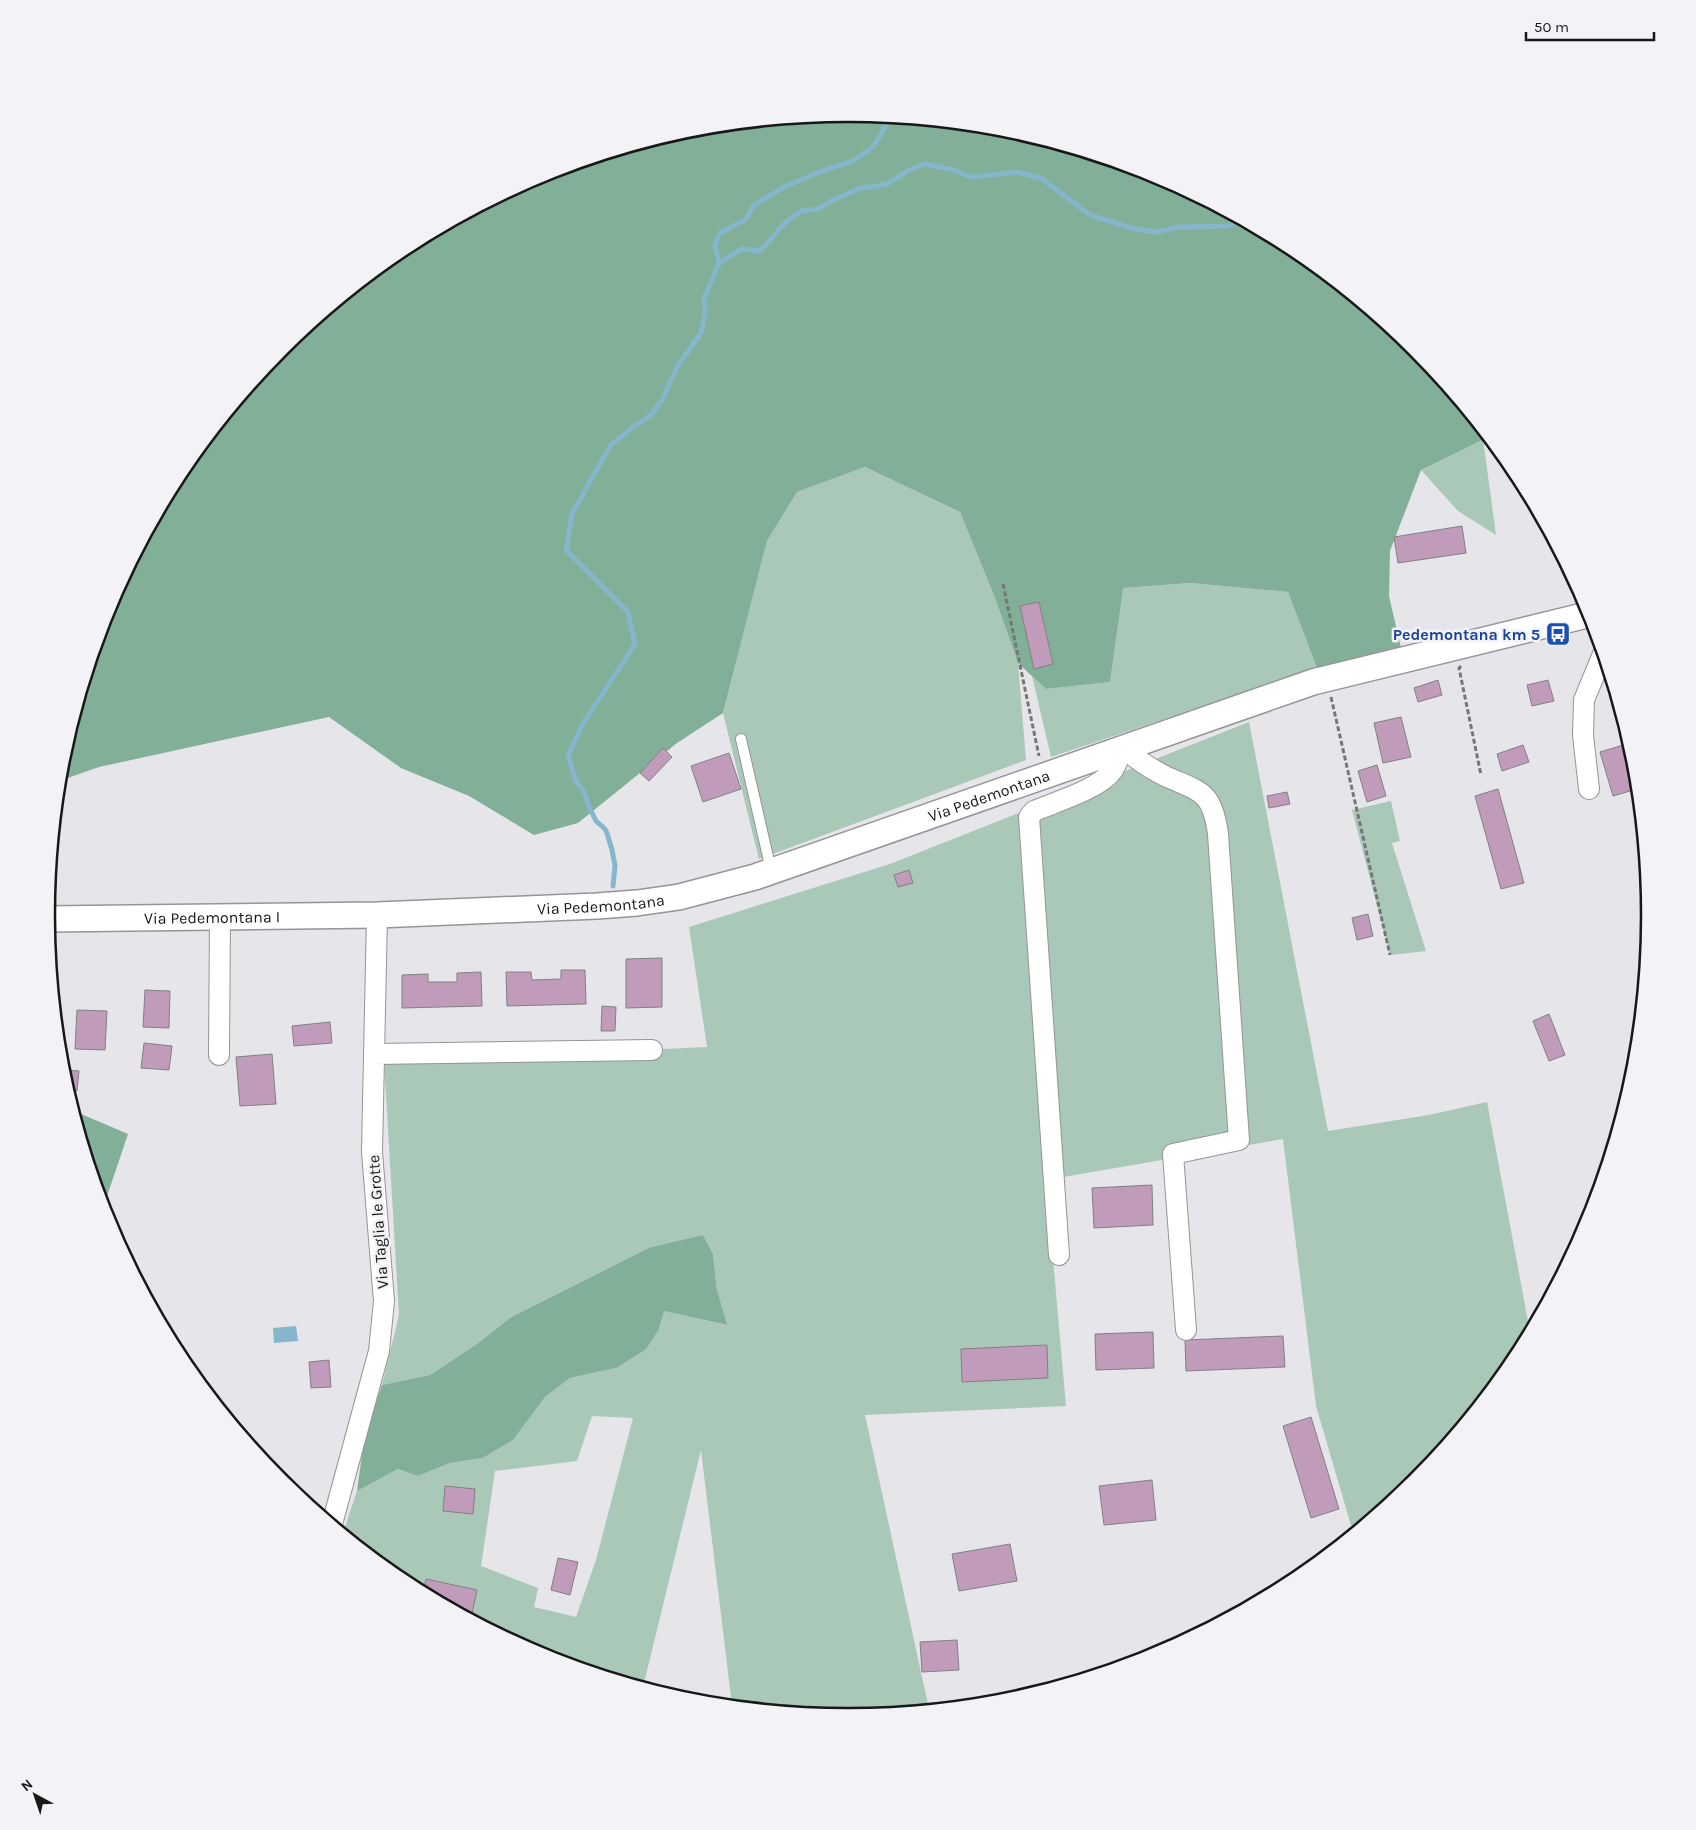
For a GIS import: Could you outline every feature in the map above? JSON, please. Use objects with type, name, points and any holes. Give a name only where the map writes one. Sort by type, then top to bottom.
[{"type":"street","name":"Via Pedemontana","points":[[377,914],[597,906],[637,903],[692,894],[771,871],[1327,678],[1583,616]]},
{"type":"street","points":[[1589,789],[1583,735],[1584,700],[1600,662]]},
{"type":"street","points":[[1059,1255],[1029,817],[1034,811],[1089,788],[1106,777],[1112,770],[1123,748],[1151,769],[1201,792],[1211,806],[1218,834],[1239,1140],[1173,1154],[1186,1330]]},
{"type":"street","name":"Via Pedemontana I","points":[[55,919],[377,914]]},
{"type":"street","name":"Via Taglia le Grotte","points":[[334,1518],[379,1351],[384,1301],[372,1152],[377,914]]},
{"type":"street","points":[[219,1054],[220,916]]},
{"type":"street","points":[[374,1054],[652,1050]]},
{"type":"lane","points":[[741,739],[771,871]]},
{"type":"path","points":[[1003,584],[1044,776]]},
{"type":"path","points":[[1481,775],[1459,668],[1484,641]]},
{"type":"path","points":[[1327,678],[1390,955]]},
{"type":"green space","points":[[848,122],[952,129],[1003,137],[1053,149],[1103,164],[1151,182],[1199,204],[1244,228],[1289,256],[1331,286],[1409,354],[1444,392],[1483,440],[1421,470],[1390,551],[1389,596],[1404,661],[1327,678],[1317,668],[1288,592],[1190,583],[1123,588],[1110,682],[1046,689],[1018,663],[995,598],[960,512],[865,467],[797,492],[767,541],[723,713],[677,743],[578,823],[534,835],[469,796],[401,768],[329,717],[99,767],[67,778],[82,710],[97,660],[115,612],[161,518],[189,474],[219,432],[287,354],[365,286],[407,256],[452,228],[497,204],[545,182],[593,164],[693,137],[744,129]]},
{"type":"green space","points":[[1482,439],[1496,535],[1458,511],[1421,470]]},
{"type":"green space","points":[[865,467],[960,512],[995,598],[1018,663],[1026,760],[759,859],[723,713],[767,541],[797,492]]},
{"type":"green space","points":[[1190,583],[1288,592],[1317,668],[1051,757],[1032,676],[1046,689],[1110,682],[1122,588]]},
{"type":"green space","points":[[1249,722],[1328,1131],[1429,1115],[1487,1102],[1528,1323],[1477,1398],[1444,1438],[1409,1476],[1352,1527],[1316,1406],[1283,1139],[1046,1180],[1066,1406],[865,1415],[928,1703],[848,1708],[796,1706],[731,1699],[701,1450],[644,1681],[593,1666],[545,1648],[497,1626],[451,1602],[407,1574],[345,1527],[357,1491],[398,1469],[418,1476],[450,1463],[483,1458],[513,1440],[545,1397],[570,1378],[616,1368],[659,1329],[664,1311],[726,1325],[717,1290],[713,1254],[703,1235],[510,1318],[477,1344],[430,1375],[382,1385],[399,1315],[384,1062],[707,1047],[689,927],[890,864]],"holes":[[[592,1416],[633,1418],[596,1560],[576,1617],[534,1607],[538,1588],[481,1566],[495,1471],[577,1461]]]},
{"type":"green space","points":[[1391,801],[1400,841],[1392,843],[1426,951],[1390,955],[1352,810]]},
{"type":"green space","points":[[81,1114],[128,1134],[107,1196]]},
{"type":"green space","points":[[703,1235],[713,1254],[717,1290],[727,1325],[664,1311],[659,1329],[646,1349],[616,1368],[570,1378],[545,1397],[513,1440],[483,1458],[450,1463],[418,1476],[398,1469],[357,1491],[365,1433],[382,1385],[430,1375],[477,1344],[510,1318],[649,1248]]},
{"type":"water","points":[[296,1326],[298,1341],[274,1343],[273,1328]]},
{"type":"building","points":[[1462,526],[1466,553],[1398,563],[1394,537]]},
{"type":"building","points":[[1039,602],[1053,664],[1034,669],[1020,606]]},
{"type":"building","points":[[1438,680],[1442,695],[1418,702],[1414,688]]},
{"type":"building","points":[[1548,680],[1554,701],[1532,706],[1527,685]]},
{"type":"building","points":[[1401,717],[1411,757],[1383,763],[1374,723]]},
{"type":"building","points":[[1523,745],[1529,762],[1502,771],[1497,754]]},
{"type":"building","points":[[1622,745],[1631,791],[1613,796],[1600,752]]},
{"type":"building","points":[[663,748],[672,757],[649,781],[640,773]]},
{"type":"building","points":[[729,753],[741,789],[703,802],[691,766]]},
{"type":"building","points":[[1377,765],[1386,796],[1367,802],[1358,771]]},
{"type":"building","points":[[1498,789],[1524,883],[1501,889],[1475,796]]},
{"type":"building","points":[[1287,792],[1290,804],[1269,808],[1267,796]]},
{"type":"building","points":[[909,870],[913,883],[898,887],[894,875]]},
{"type":"building","points":[[1368,914],[1373,936],[1357,940],[1352,918]]},
{"type":"building","points":[[662,958],[662,1007],[626,1008],[626,959]]},
{"type":"building","points":[[561,970],[585,970],[586,1004],[507,1006],[506,972],[531,972],[532,980],[561,979]]},
{"type":"building","points":[[481,972],[482,1006],[402,1008],[402,975],[428,974],[428,982],[457,982],[457,973]]},
{"type":"building","points":[[145,990],[170,991],[169,1028],[143,1027]]},
{"type":"building","points":[[602,1006],[616,1007],[615,1031],[601,1031]]},
{"type":"building","points":[[77,1010],[107,1011],[105,1050],[75,1049]]},
{"type":"building","points":[[1549,1014],[1565,1055],[1549,1061],[1533,1021]]},
{"type":"building","points":[[330,1022],[332,1043],[294,1046],[292,1026]]},
{"type":"building","points":[[144,1043],[172,1046],[169,1070],[141,1068]]},
{"type":"building","points":[[272,1054],[276,1104],[240,1106],[236,1057]]},
{"type":"building","points":[[70,1070],[79,1071],[77,1091],[75,1091]]},
{"type":"building","points":[[1152,1185],[1153,1225],[1094,1228],[1092,1188]]},
{"type":"building","points":[[1153,1332],[1154,1368],[1096,1370],[1095,1334]]},
{"type":"building","points":[[1283,1336],[1285,1367],[1186,1371],[1185,1340]]},
{"type":"building","points":[[1047,1345],[1048,1378],[962,1382],[961,1349]]},
{"type":"building","points":[[329,1360],[331,1387],[311,1388],[309,1362]]},
{"type":"building","points":[[1311,1417],[1339,1509],[1311,1518],[1283,1426]]},
{"type":"building","points":[[1152,1480],[1156,1520],[1104,1525],[1099,1486]]},
{"type":"building","points":[[445,1486],[475,1489],[473,1514],[443,1511]]},
{"type":"building","points":[[1010,1544],[1017,1581],[959,1591],[952,1554]]},
{"type":"building","points":[[558,1558],[578,1562],[570,1595],[551,1590]]},
{"type":"building","points":[[426,1579],[477,1590],[472,1613],[451,1602],[425,1585]]},
{"type":"building","points":[[957,1640],[959,1670],[922,1672],[920,1642]]},
{"type":"waterway","points":[[613,886],[615,866],[607,833],[596,821],[584,792],[576,781],[568,756],[582,725],[635,644],[628,612],[566,550],[572,514],[610,446],[650,416],[662,400],[677,367],[701,333],[705,315],[704,298],[719,263],[715,245],[719,234],[746,219],[754,205],[784,187],[822,171],[853,161],[873,147],[887,124]]},
{"type":"waterway","points":[[719,263],[741,249],[760,251],[785,223],[801,211],[819,209],[831,201],[860,188],[889,183],[909,170],[925,164],[954,170],[971,177],[1017,172],[1041,178],[1090,215],[1134,229],[1156,232],[1179,227],[1227,226],[1234,223]]},
{"type":"place","name":"Pedemontana km 5","points":[[1558,634]]}]
